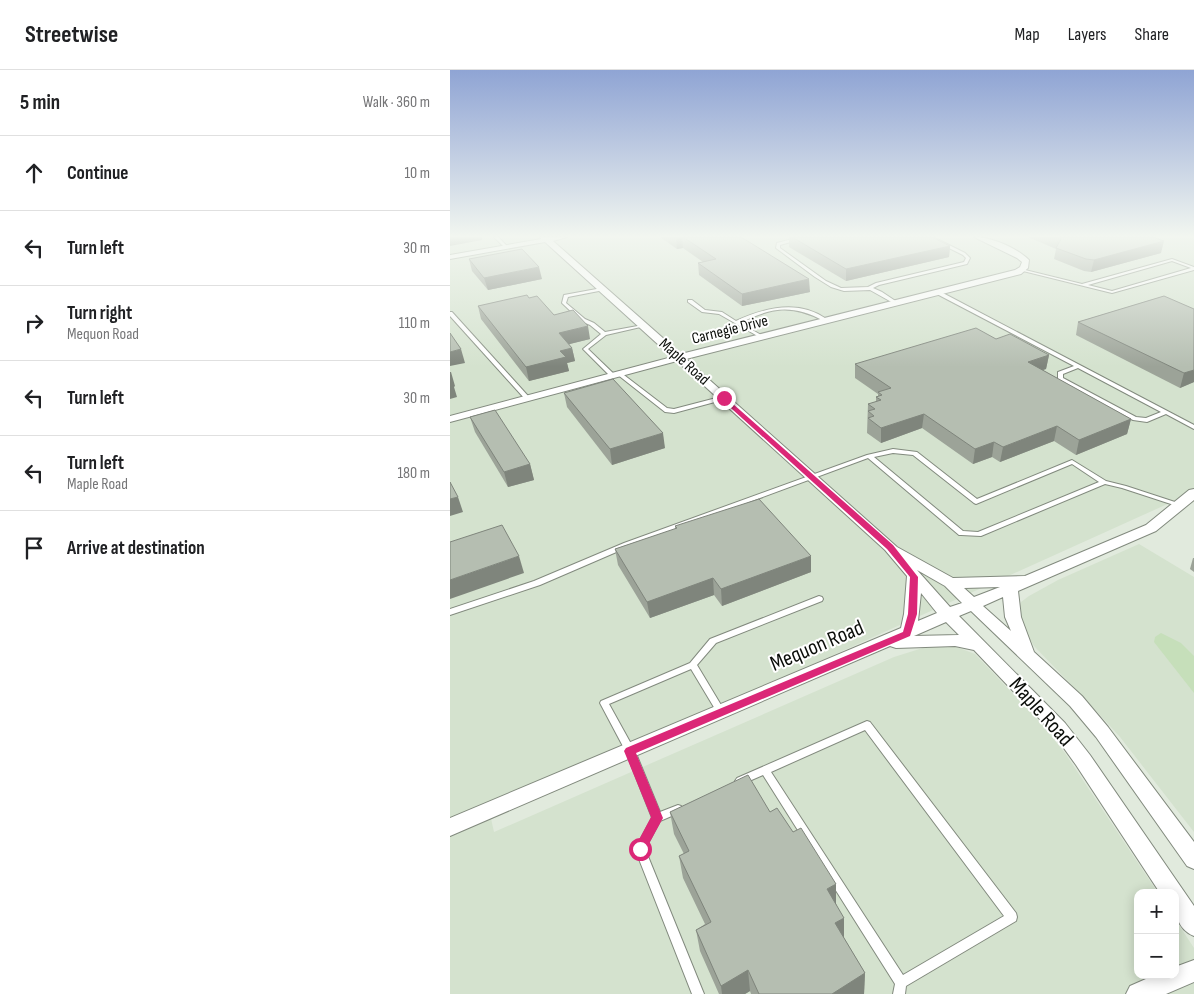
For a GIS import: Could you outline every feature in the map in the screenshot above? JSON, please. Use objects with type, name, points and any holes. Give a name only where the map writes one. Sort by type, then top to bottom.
[{"type":"street","name":"Maple Road","points":[[592,280],[890,547],[948,615],[1042,709],[1064,734],[1169,889]]},
{"type":"street","name":"Carnegie Drive","points":[[450,419],[678,358],[983,280]]},
{"type":"street","name":"Mequon Road","points":[[450,827],[907,634],[1152,528],[1194,493]]},
{"type":"street","name":"Maple Road","points":[[890,547],[950,583],[1076,702],[1102,732],[1194,859]]},
{"type":"street","points":[[907,634],[912,614],[914,577]]},
{"type":"street","points":[[950,583],[981,583],[1035,578]]},
{"type":"street","points":[[1010,589],[1013,617],[1030,659]]},
{"type":"street","points":[[885,643],[954,640],[979,646]]},
{"type":"street","points":[[1179,903],[1194,925]]},
{"type":"street","points":[[1138,994],[1194,971]]},
{"type":"lane","points":[[825,280],[839,289],[852,290],[870,288],[894,280]]},
{"type":"lane","points":[[1060,280],[1112,292],[1154,280]]},
{"type":"lane","points":[[1082,285],[1100,280]]},
{"type":"lane","points":[[870,288],[895,303]]},
{"type":"lane","points":[[602,289],[566,296],[564,303],[583,320],[592,324],[604,334]]},
{"type":"lane","points":[[937,292],[1078,368],[1194,427]]},
{"type":"lane","points":[[690,301],[704,311],[720,313],[761,337]]},
{"type":"lane","points":[[737,322],[764,311],[786,308],[802,309],[826,320]]},
{"type":"lane","points":[[450,313],[528,398]]},
{"type":"lane","points":[[643,326],[604,334],[585,349],[665,410],[674,411],[724,398]]},
{"type":"lane","points":[[1078,368],[1060,373],[1060,378],[1136,419],[1147,420],[1164,413]]},
{"type":"lane","points":[[450,612],[537,583],[626,545],[812,476],[869,456],[893,451],[915,453],[976,502],[1072,462],[1104,482],[1179,505]]},
{"type":"lane","points":[[869,456],[962,533],[980,534],[1104,482]]},
{"type":"lane","points":[[657,818],[630,751],[604,703],[693,665],[712,640],[820,599]]},
{"type":"lane","points":[[693,665],[721,712]]},
{"type":"lane","points":[[729,786],[765,770],[867,725],[1012,918],[900,988],[765,770]]},
{"type":"lane","points":[[684,806],[657,818],[640,849],[698,994]]},
{"type":"shaded area","points":[[450,280],[1194,280],[1194,492],[827,658],[488,805],[494,832],[894,657],[929,646],[954,646],[975,654],[1037,719],[1065,753],[1155,889],[1134,889],[1134,979],[1179,979],[1179,925],[1194,948],[1194,994],[450,994]]},
{"type":"shaded area","points":[[1139,544],[1194,577],[1194,832],[1120,737],[1034,646],[1021,624],[1019,612],[1021,602],[1029,596],[1058,580]]},
{"type":"green space","points":[[1161,633],[1181,643],[1194,656],[1194,693],[1154,642],[1155,637]]},
{"type":"building","points":[[722,280],[804,280],[742,294]]},
{"type":"building","points":[[527,295],[529,298],[537,296],[554,315],[573,310],[588,326],[559,333],[572,348],[560,351],[566,357],[526,367],[478,306]]},
{"type":"building","points":[[1164,296],[1194,309],[1194,370],[1184,373],[1078,322]]},
{"type":"building","points":[[976,328],[996,339],[1010,334],[1049,355],[1028,362],[1131,419],[1079,440],[1057,426],[1003,447],[994,442],[975,449],[924,414],[881,428],[868,418],[874,416],[868,411],[875,409],[868,404],[881,400],[876,397],[882,395],[878,392],[891,388],[855,364]]},
{"type":"building","points":[[450,333],[461,349],[450,352]]},
{"type":"building","points":[[613,379],[663,433],[610,449],[564,393]]},
{"type":"building","points":[[495,410],[530,464],[504,472],[470,417]]},
{"type":"building","points":[[450,482],[458,497],[450,499]]},
{"type":"building","points":[[759,499],[811,556],[721,589],[713,578],[647,602],[615,549],[677,528],[675,526]]},
{"type":"building","points":[[502,525],[519,556],[450,580],[450,542]]},
{"type":"building","points":[[748,775],[770,812],[777,808],[793,832],[801,828],[836,884],[827,889],[844,918],[835,923],[865,973],[832,994],[759,994],[748,970],[721,986],[696,930],[711,922],[679,856],[689,851],[670,812]]},
{"type":"route","points":[[640,849],[657,818],[630,751],[907,634],[912,614],[914,577],[890,547],[724,398]]}]
